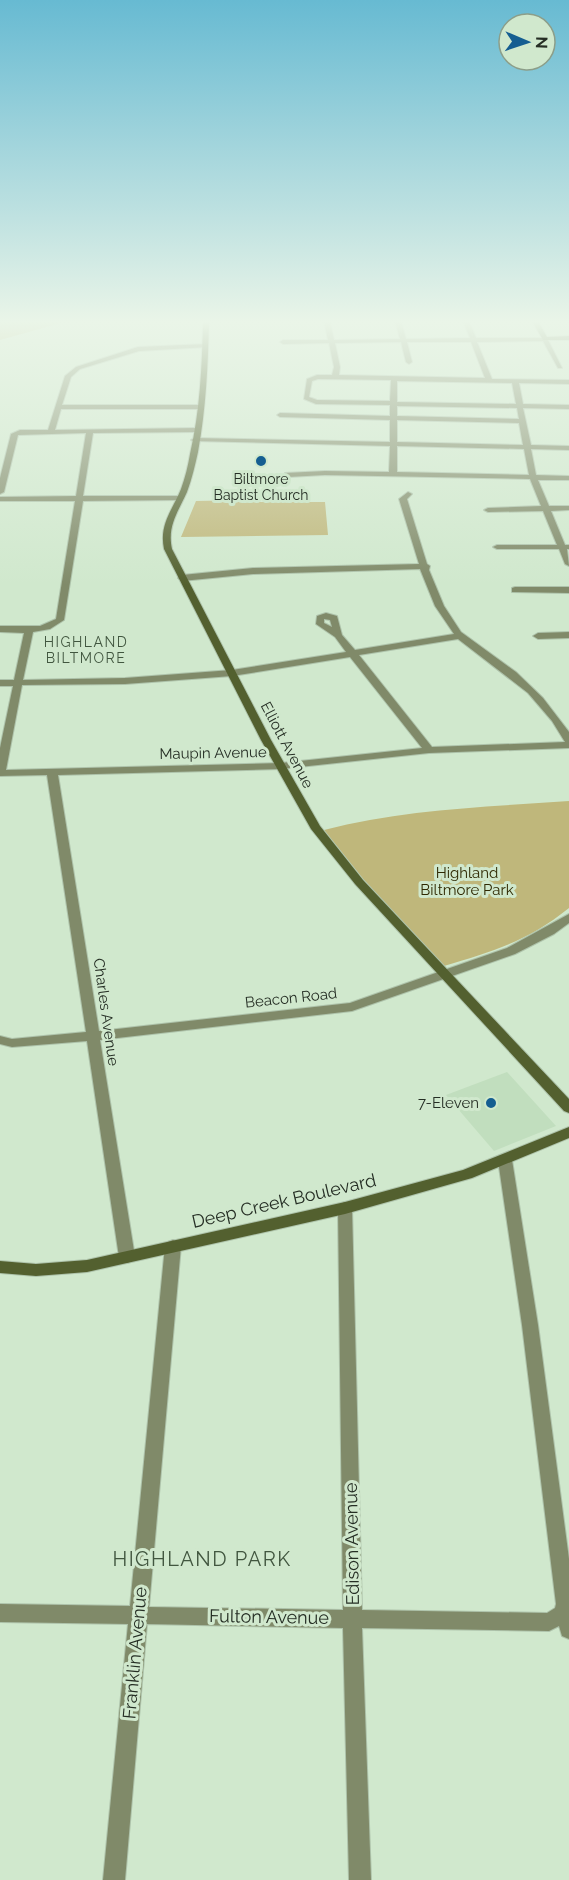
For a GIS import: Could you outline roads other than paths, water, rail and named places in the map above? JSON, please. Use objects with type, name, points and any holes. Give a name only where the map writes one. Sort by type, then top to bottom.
[{"type":"street","points":[[51,431],[57,409]]},
{"type":"street","name":"Elliott Avenue","points":[[200,409],[188,479],[168,518],[164,533],[168,549],[182,578],[281,766],[315,827],[338,857],[569,1108]]},
{"type":"street","points":[[393,474],[394,409]]},
{"type":"street","points":[[520,409],[533,477],[545,509],[565,547],[569,564]]},
{"type":"street","points":[[279,415],[522,421]]},
{"type":"street","points":[[0,629],[50,627],[60,620],[90,431]]},
{"type":"street","points":[[0,492],[15,434],[23,432],[90,431],[393,444],[569,448]]},
{"type":"street","points":[[288,475],[299,472],[569,478]]},
{"type":"street","points":[[408,494],[403,499],[441,609],[461,636],[536,696],[557,720],[569,741]]},
{"type":"street","points":[[0,499],[180,498]]},
{"type":"street","points":[[488,510],[569,508]]},
{"type":"street","points":[[497,547],[565,547]]},
{"type":"street","points":[[182,578],[253,571],[426,566]]},
{"type":"street","points":[[515,591],[569,590]]},
{"type":"street","points":[[0,773],[29,628]]},
{"type":"street","points":[[338,635],[429,750]]},
{"type":"street","points":[[538,636],[569,635]]},
{"type":"street","points":[[0,683],[135,680],[232,673],[461,636]]},
{"type":"street","name":"Maupin Avenue","points":[[0,773],[281,766],[429,750],[569,746]]},
{"type":"street","name":"Charles Avenue","points":[[52,772],[127,1257]]},
{"type":"street","name":"Beacon Road","points":[[0,1040],[12,1043],[93,1036],[334,1011],[369,1002],[531,942],[569,918]]},
{"type":"street","name":"Deep Creek Boulevard","points":[[0,1267],[36,1270],[61,1269],[127,1257],[345,1208],[408,1192],[505,1161],[569,1132]]},
{"type":"street","points":[[505,1161],[530,1325],[569,1630]]},
{"type":"street","name":"Edison Avenue","points":[[345,1208],[360,1880]]},
{"type":"street","name":"Franklin Avenue","points":[[114,1880],[173,1246]]},
{"type":"street","name":"Fulton Avenue","points":[[0,1612],[549,1622],[562,1614],[565,1605]]},
{"type":"place","name":"Biltmore Baptist Church","points":[[261,461]]},
{"type":"place","name":"7-Eleven","points":[[491,1103]]},
{"type":"district","name":"HIGHLAND BILTMORE","points":[[86,650]]},
{"type":"district","name":"HIGHLAND PARK","points":[[202,1559]]},
{"type":"park label","name":"Highland Biltmore Park","points":[[467,882]]}]
